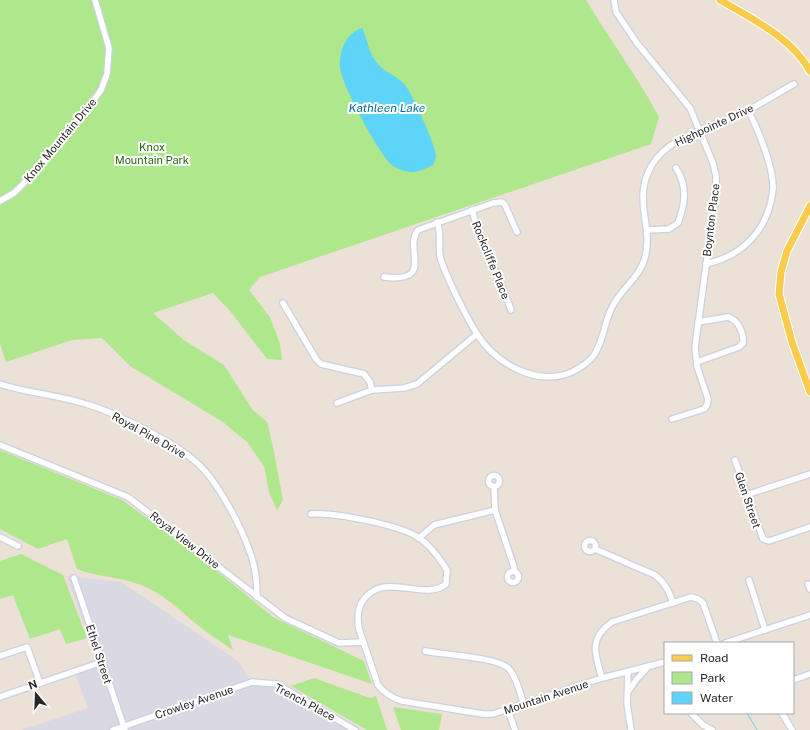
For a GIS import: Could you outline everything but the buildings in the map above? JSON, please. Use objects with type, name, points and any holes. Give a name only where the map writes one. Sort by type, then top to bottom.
[{"type":"main road","points":[[720,0],[789,43],[810,71]]},
{"type":"main road","points":[[810,206],[787,251],[781,272],[779,294],[792,342],[810,392]]},
{"type":"street","name":"Knox Mountain Drive","points":[[0,201],[14,193],[27,180],[101,90],[109,66],[109,48],[95,0]]},
{"type":"street","name":"Boynton Place","points":[[614,0],[616,12],[637,43],[690,108],[713,163],[716,176],[716,192],[695,347],[697,362],[708,399],[707,405],[704,409],[672,419]]},
{"type":"street","name":"Highpointe Drive","points":[[436,222],[441,236],[440,256],[445,269],[477,334],[499,359],[530,374],[547,378],[558,377],[577,370],[593,356],[599,346],[615,300],[640,270],[647,249],[647,230],[643,212],[642,196],[645,182],[652,165],[665,149],[700,131],[748,110],[794,84]]},
{"type":"street","points":[[706,264],[722,260],[736,252],[747,243],[764,222],[769,207],[773,189],[772,175],[758,132],[748,110]]},
{"type":"street","points":[[647,230],[669,229],[678,223],[685,201],[685,186],[682,177],[676,168]]},
{"type":"street","points":[[384,278],[404,277],[412,272],[416,259],[412,245],[415,234],[418,230],[436,222],[493,203],[502,202],[505,205],[517,232]]},
{"type":"street","name":"Rockcliffe Place","points":[[472,210],[483,246],[494,266],[511,310]]},
{"type":"street","points":[[283,303],[316,359],[321,364],[364,374],[370,382],[372,390]]},
{"type":"street","points":[[697,362],[739,347],[743,343],[737,323],[732,318],[728,317],[698,322]]},
{"type":"street","points":[[337,403],[372,390],[404,388],[417,384],[477,334]]},
{"type":"street","name":"Royal Pine Drive","points":[[0,384],[97,407],[179,449],[196,462],[209,476],[222,494],[246,542],[255,571],[257,598]]},
{"type":"street","name":"Royal View Drive","points":[[0,445],[128,497],[257,598],[285,618],[339,643],[363,642]]},
{"type":"street","name":"Glen Street","points":[[735,460],[746,495],[763,539],[769,541],[810,528]]},
{"type":"street","points":[[746,495],[810,474]]},
{"type":"street","points":[[494,486],[495,510],[514,571]]},
{"type":"street","points":[[419,538],[434,525],[495,510]]},
{"type":"street","points":[[311,514],[323,513],[389,526],[419,538],[448,570],[446,584],[441,589],[433,590],[402,587],[375,590],[362,601],[358,610],[357,620],[363,642]]},
{"type":"street","points":[[0,537],[18,546]]},
{"type":"street","points":[[595,549],[655,575],[662,580],[668,588],[673,603]]},
{"type":"street","name":"Ethel Street","points":[[74,578],[124,728]]},
{"type":"street","points":[[748,580],[765,630]]},
{"type":"street","points":[[602,678],[595,656],[596,641],[603,629],[612,622],[691,597],[698,599],[703,603],[718,642]]},
{"type":"street","points":[[728,642],[810,615]]},
{"type":"street","name":"Mountain Avenue","points":[[363,642],[378,685],[387,694],[402,702],[483,714],[508,710],[602,678],[664,662]]},
{"type":"street","points":[[0,656],[27,647],[40,683]]},
{"type":"street","points":[[425,651],[488,660],[510,668],[524,705]]},
{"type":"street","points":[[0,697],[102,662]]},
{"type":"street","points":[[628,693],[636,680],[650,666]]},
{"type":"street","points":[[628,672],[627,703],[631,730]]},
{"type":"street","points":[[794,680],[810,674]]},
{"type":"street","name":"Crowley Avenue","points":[[113,730],[124,728],[252,682]]},
{"type":"street","name":"Trench Place","points":[[252,682],[277,684],[355,730]]},
{"type":"street","points":[[508,710],[514,730]]},
{"type":"street","points":[[692,714],[703,725],[712,730]]},
{"type":"street","points":[[783,714],[792,730]]},
{"type":"shaded area","points":[[67,576],[121,582],[238,661],[252,682],[277,684],[361,730],[21,730],[88,708],[73,668],[96,659]]},
{"type":"green space","name":"Knox Mountain Park","points":[[0,0],[586,0],[642,87],[659,117],[651,144],[260,277],[249,290],[270,317],[280,344],[282,360],[267,359],[230,311],[213,293],[153,313],[185,341],[224,365],[252,409],[267,422],[283,500],[277,510],[269,492],[264,466],[247,442],[223,422],[130,366],[102,338],[72,340],[6,362],[0,344]]},
{"type":"green space","points":[[0,450],[122,500],[201,558],[273,617],[364,661],[372,684],[228,635],[233,650],[209,634],[167,600],[148,588],[140,584],[77,569],[67,539],[38,549],[0,529]]},
{"type":"green space","points":[[21,554],[63,575],[87,638],[66,644],[60,629],[30,639],[13,595],[0,599],[0,561]]},
{"type":"green space","points":[[314,678],[370,698],[376,696],[387,730],[367,730],[291,686]]},
{"type":"green space","points":[[393,707],[442,714],[439,730],[401,730]]},
{"type":"water","name":"Kathleen Lake","points":[[362,28],[370,51],[375,60],[384,70],[399,79],[405,85],[413,98],[435,150],[436,157],[433,165],[416,172],[404,171],[393,166],[379,148],[362,119],[342,76],[340,61],[342,49],[348,38],[356,30]]},
{"type":"waterway","points":[[748,714],[757,730]]}]
